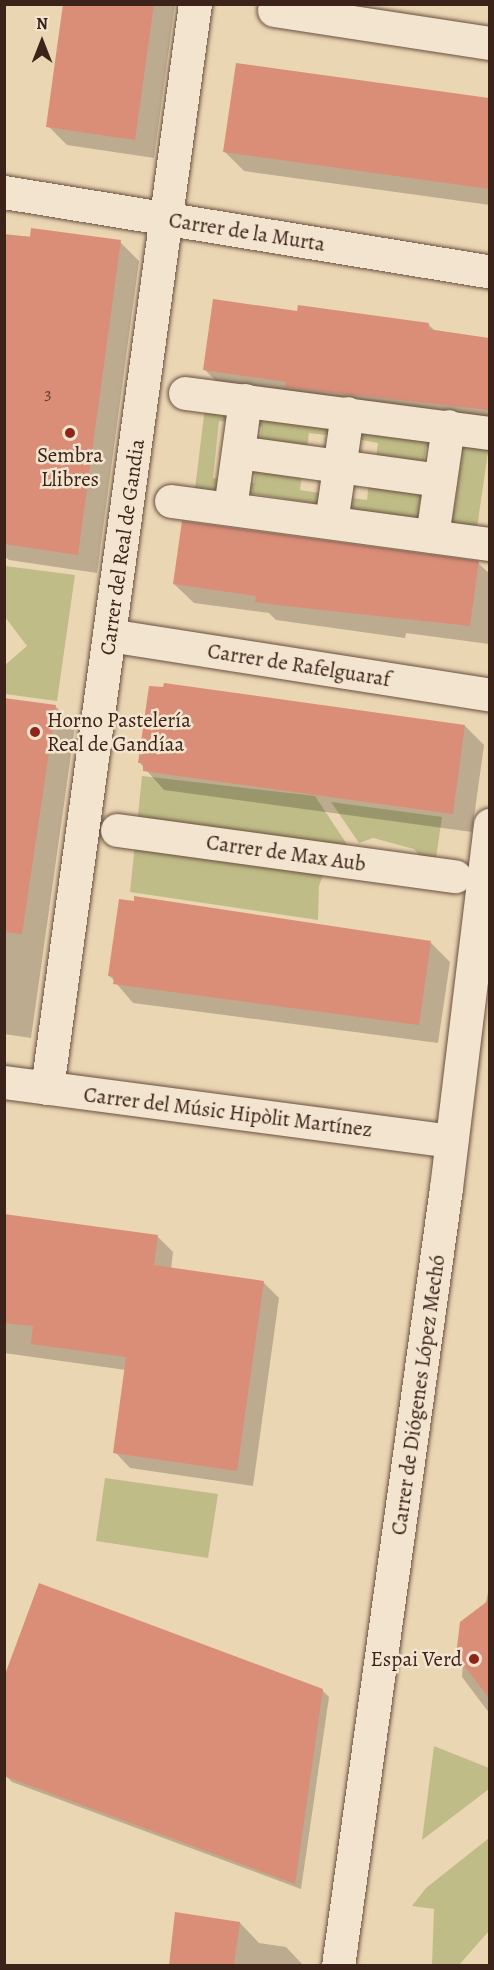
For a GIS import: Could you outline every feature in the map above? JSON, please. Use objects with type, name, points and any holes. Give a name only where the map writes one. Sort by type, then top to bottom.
[{"type":"street","name":"Carrer del Real de Gandia","points":[[47,1088],[195,4]]},
{"type":"street","points":[[274,10],[489,42]]},
{"type":"street","name":"Carrer de la Murta","points":[[4,192],[489,272]]},
{"type":"street","points":[[185,393],[489,433]]},
{"type":"street","points":[[230,508],[245,400]]},
{"type":"street","points":[[331,522],[347,413]]},
{"type":"street","points":[[432,536],[448,426]]},
{"type":"street","points":[[238,452],[440,480]]},
{"type":"street","points":[[171,501],[489,544]]},
{"type":"street","name":"Carrer de Rafelguaraf","points":[[110,635],[489,695]]},
{"type":"street","name":"Carrer de Diógenes López Mechó","points":[[338,1965],[451,1141],[489,825]]},
{"type":"street","name":"Carrer de Max Aub","points":[[117,830],[454,876]]},
{"type":"street","name":"Carrer del Músic Hipòlit Martínez","points":[[4,1082],[451,1141]]},
{"type":"shaded area","points":[[205,407],[235,411],[234,422],[219,421],[213,478],[226,480],[224,492],[195,489]]},
{"type":"shaded area","points":[[254,415],[335,423],[334,436],[309,433],[307,448],[260,443],[262,427],[253,425]]},
{"type":"shaded area","points":[[354,424],[438,439],[436,448],[426,447],[423,466],[376,458],[378,443],[351,438]]},
{"type":"shaded area","points":[[452,440],[489,445],[477,528],[440,523],[442,510],[454,511],[462,453],[451,451]]},
{"type":"shaded area","points":[[257,466],[302,473],[300,490],[326,494],[325,505],[241,492],[243,481],[254,483]]},
{"type":"shaded area","points":[[369,482],[422,490],[419,509],[429,510],[428,520],[341,508],[343,497],[367,500]]},
{"type":"shaded area","points":[[5,566],[75,575],[57,701],[5,694],[5,665],[27,646],[5,617]]},
{"type":"shaded area","points":[[142,776],[315,796],[350,849],[326,868],[319,886],[318,920],[130,892]]},
{"type":"shaded area","points":[[331,802],[442,817],[434,872],[414,849],[373,838],[359,843]]},
{"type":"shaded area","points":[[105,1478],[218,1494],[208,1558],[96,1541]]},
{"type":"shaded area","points":[[434,1746],[489,1768],[489,1789],[422,1840]]},
{"type":"shaded area","points":[[489,1838],[489,1931],[459,1965],[432,1965],[434,1909],[412,1906],[426,1888]]},
{"type":"building","points":[[63,4],[154,4],[135,140],[46,127]]},
{"type":"building","points":[[236,63],[489,98],[489,189],[223,152]]},
{"type":"building","points":[[31,228],[121,240],[78,555],[4,544],[4,234],[30,237]]},
{"type":"building","points":[[213,299],[297,311],[298,305],[429,323],[428,329],[489,338],[489,410],[285,387],[286,382],[203,370]]},
{"type":"building","points":[[182,521],[479,561],[470,626],[255,602],[256,596],[173,584]]},
{"type":"building","points":[[164,683],[465,725],[453,814],[143,771],[143,763],[138,763],[149,686],[163,687]]},
{"type":"building","points":[[4,698],[56,705],[22,934],[4,932]]},
{"type":"building","points":[[134,896],[431,941],[419,1025],[113,984],[114,977],[108,976],[119,899],[134,901]]},
{"type":"building","points":[[4,1214],[158,1235],[154,1265],[264,1281],[237,1471],[113,1453],[126,1357],[31,1344],[33,1326],[4,1323]]},
{"type":"building","points":[[39,1583],[323,1689],[295,1884],[4,1776],[4,1677]]},
{"type":"building","name":"Espai Verd","points":[[489,1600],[489,1698],[456,1655],[460,1622]]},
{"type":"building","points":[[175,1912],[240,1922],[234,1965],[169,1965]]},
{"type":"place","name":"Sembra Llibres","points":[[70,433]]},
{"type":"place","name":"Horno Pastelería Real de Gandíaa","points":[[35,732]]},
{"type":"place","name":"Espai Verd","points":[[474,1659]]}]
